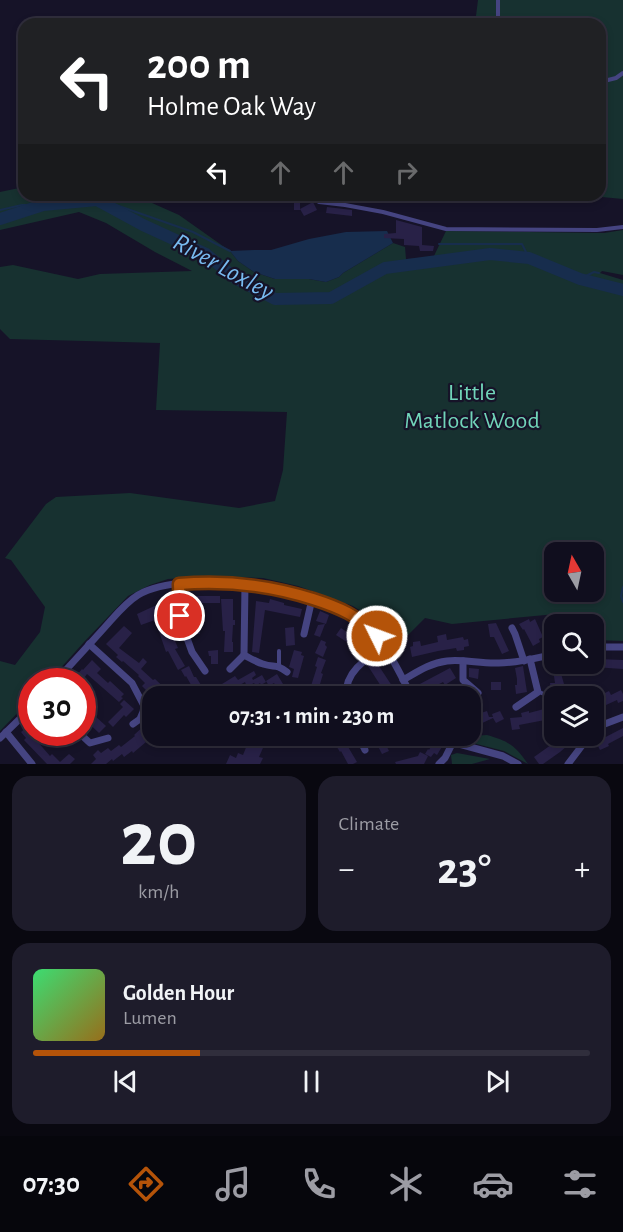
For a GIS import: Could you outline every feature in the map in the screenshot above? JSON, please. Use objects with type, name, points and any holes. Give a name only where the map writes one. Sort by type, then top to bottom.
[{"type":"street","points":[[68,668],[121,610],[137,596],[154,588],[217,582],[273,588],[312,599],[357,618],[368,626],[384,647],[406,686]]},
{"type":"street","points":[[179,584],[180,616],[192,652],[206,671]]},
{"type":"street","points":[[230,669],[244,655],[245,584]]},
{"type":"street","points":[[304,634],[312,599]]},
{"type":"street","points":[[512,628],[527,660],[538,692],[516,707]]},
{"type":"street","points":[[89,644],[128,678],[142,702]]},
{"type":"street","points":[[348,686],[352,673],[358,665],[384,647]]},
{"type":"street","points":[[604,647],[623,647]]},
{"type":"street","points":[[244,655],[260,663],[271,666],[279,665],[287,672]]},
{"type":"street","points":[[403,680],[446,661],[498,663],[544,656]]},
{"type":"street","points":[[463,661],[463,680],[470,686]]},
{"type":"street","points":[[133,724],[142,714]]},
{"type":"street","points":[[604,724],[623,717]]},
{"type":"street","points":[[0,738],[18,720]]},
{"type":"street","points":[[6,732],[33,764]]},
{"type":"street","points":[[96,741],[108,738]]},
{"type":"street","points":[[362,746],[364,750]]},
{"type":"street","points":[[439,764],[451,746]]},
{"type":"street","points":[[468,746],[494,753],[518,764]]},
{"type":"street","points":[[568,764],[582,746]]},
{"type":"lane","points":[[498,0],[498,18]]},
{"type":"lane","points":[[606,80],[623,73]]},
{"type":"lane","points":[[319,202],[383,212],[446,229],[597,230],[623,227]]},
{"type":"lane","points":[[279,651],[279,665]]},
{"type":"lane","points":[[538,692],[544,694]]},
{"type":"green space","points":[[478,0],[623,0],[623,199],[606,197],[606,18],[476,18]]},
{"type":"green space","name":"Little Matlock Wood","points":[[18,188],[18,201],[148,201],[179,215],[230,251],[238,261],[254,272],[275,279],[309,279],[326,282],[339,277],[393,243],[405,247],[406,259],[433,258],[446,231],[604,233],[623,230],[623,275],[602,271],[600,273],[623,280],[623,641],[604,640],[604,614],[544,614],[452,624],[425,618],[394,649],[372,618],[353,606],[298,586],[263,578],[214,576],[168,579],[128,596],[61,668],[18,668],[18,712],[0,731],[0,661],[15,665],[40,632],[45,607],[11,560],[5,558],[46,504],[56,497],[130,493],[239,508],[275,501],[283,470],[287,412],[156,410],[160,343],[10,339],[0,329],[0,267],[13,265],[78,279],[100,274],[192,271],[106,223],[79,212],[0,230],[0,192]]},
{"type":"green space","points":[[481,735],[500,739],[511,745],[528,764],[504,751],[481,745]]},
{"type":"green space","points":[[457,753],[490,759],[472,764],[452,764],[451,755]]},
{"type":"water","points":[[387,231],[393,243],[339,277],[326,282],[309,279],[275,279],[254,272],[238,261],[230,251],[271,250],[309,239],[346,232]]},
{"type":"building","points":[[294,201],[300,201],[300,210],[294,210]]},
{"type":"building","points":[[313,202],[317,210],[304,216],[300,209]]},
{"type":"building","points":[[327,207],[352,210],[352,216],[326,213]]},
{"type":"building","points":[[396,220],[422,227],[422,245],[434,246],[433,251],[420,251],[419,246],[404,245],[404,239],[384,238],[384,234],[396,233]]},
{"type":"building","points":[[189,596],[220,596],[220,603],[195,603],[195,610],[189,610]]},
{"type":"building","points":[[221,599],[233,599],[235,625],[233,625],[233,652],[224,652],[225,631],[223,631]]},
{"type":"building","points":[[270,599],[302,609],[300,617],[265,610],[259,653],[252,652],[256,601],[269,603]]},
{"type":"building","points":[[161,603],[172,625],[169,626],[178,648],[175,649],[185,666],[178,670],[168,651],[166,652],[155,620],[141,625],[137,614]]},
{"type":"building","points":[[320,611],[329,615],[326,624],[316,621]]},
{"type":"building","points":[[192,615],[200,615],[200,634],[193,634]]},
{"type":"building","points":[[529,619],[530,622],[535,619],[543,637],[533,646],[519,624]]},
{"type":"building","points":[[496,623],[509,651],[502,654],[494,637],[490,637],[488,624]]},
{"type":"building","points":[[325,624],[320,637],[314,635],[318,625]]},
{"type":"building","points":[[124,626],[132,633],[119,648],[139,663],[143,658],[147,662],[141,669],[162,686],[142,686],[145,683],[139,675],[116,657],[118,655],[106,644]]},
{"type":"building","points":[[294,627],[295,645],[286,646],[285,628]]},
{"type":"building","points":[[341,628],[367,646],[362,652],[336,635]]},
{"type":"building","points":[[446,634],[447,640],[463,637],[464,640],[468,639],[469,646],[464,647],[464,650],[457,651],[456,648],[412,657],[410,647],[413,646],[413,642],[420,641],[421,646],[438,642],[437,636]]},
{"type":"building","points":[[321,640],[326,642],[327,647],[323,657],[315,653]]},
{"type":"building","points":[[218,650],[218,664],[211,664],[208,651]]},
{"type":"building","points":[[294,650],[302,652],[301,655],[304,656],[298,678],[292,677],[294,669],[289,667]]},
{"type":"building","points":[[318,657],[326,660],[321,673],[323,674],[320,686],[311,686],[317,667],[315,666]]},
{"type":"building","points":[[604,659],[623,660],[623,669],[604,668]]},
{"type":"building","points":[[92,660],[101,669],[97,673],[124,694],[121,697],[123,698],[119,702],[96,682],[96,668],[85,668]]},
{"type":"building","points":[[375,660],[392,686],[381,686],[368,666]]},
{"type":"building","points":[[189,666],[201,685],[192,686],[181,670]]},
{"type":"building","points":[[523,666],[527,692],[516,694],[515,668]]},
{"type":"building","points":[[450,668],[456,678],[445,685],[443,682],[435,686],[418,685]]},
{"type":"building","points":[[469,668],[479,669],[478,679],[469,677]]},
{"type":"building","points":[[254,671],[256,675],[252,678],[253,680],[262,675],[266,682],[256,686],[254,683],[247,686],[245,682],[238,686],[223,686],[222,684],[235,676],[238,680]]},
{"type":"building","points":[[277,674],[283,684],[276,686],[274,683],[269,686],[266,681]]},
{"type":"building","points":[[554,674],[561,674],[564,684],[550,686],[550,683],[555,683]]},
{"type":"building","points":[[491,682],[501,682],[501,690],[491,690]]},
{"type":"building","points":[[621,690],[623,701],[618,703],[617,700],[606,705],[604,694],[609,691],[611,695]]},
{"type":"building","points":[[124,700],[134,709],[126,717],[124,715],[113,727],[108,722],[123,707],[120,704]]},
{"type":"building","points":[[544,709],[544,720],[519,725],[520,729],[512,730],[510,718],[522,717],[521,713],[529,711],[529,713]]},
{"type":"building","points":[[487,711],[489,717],[493,717],[492,714],[500,711],[504,719],[496,723],[493,718],[481,724],[481,717],[483,717],[481,713]]},
{"type":"building","points":[[96,717],[106,726],[99,733],[96,730]]},
{"type":"building","points":[[142,728],[142,745],[133,753],[132,751],[124,757],[122,754],[106,764],[91,764],[96,759],[93,755],[98,750],[101,753],[108,748],[111,751],[119,745],[121,747]]},
{"type":"building","points":[[623,728],[623,736],[600,750],[598,746],[604,746],[604,738]]},
{"type":"building","points":[[30,746],[41,746],[50,756],[52,754],[60,762],[69,754],[75,759],[70,764],[47,764]]},
{"type":"building","points":[[247,746],[264,746],[259,757],[263,758],[260,764],[226,764],[230,755],[236,758],[238,753],[243,755]]},
{"type":"building","points":[[336,746],[348,746],[357,762],[348,764]]},
{"type":"building","points":[[378,746],[386,746],[389,751],[382,754]]},
{"type":"building","points":[[431,746],[442,746],[437,755],[434,753],[431,757],[425,754]]},
{"type":"building","points":[[550,746],[567,746],[543,764],[539,764],[534,757]]},
{"type":"building","points":[[420,752],[428,756],[424,764],[396,764],[395,762],[418,756]]},
{"type":"waterway","name":"River Loxley","points":[[0,219],[43,205],[86,201]]},
{"type":"waterway","name":"River Loxley","points":[[99,201],[143,225],[206,254],[235,278],[275,299],[331,298],[385,268],[490,254],[529,258],[580,279],[623,290]]},
{"type":"waterway","points":[[0,210],[22,205],[43,205]]},
{"type":"waterway","points":[[109,207],[116,205],[193,232],[230,251]]},
{"type":"waterway","points":[[439,244],[522,244],[529,258]]},
{"type":"waterway","points":[[580,279],[594,272],[599,273]]},
{"type":"waterway","points":[[623,587],[621,596],[623,602]]},
{"type":"route","points":[[180,616],[179,584],[217,582],[258,585],[326,603],[357,618],[377,636]]}]
